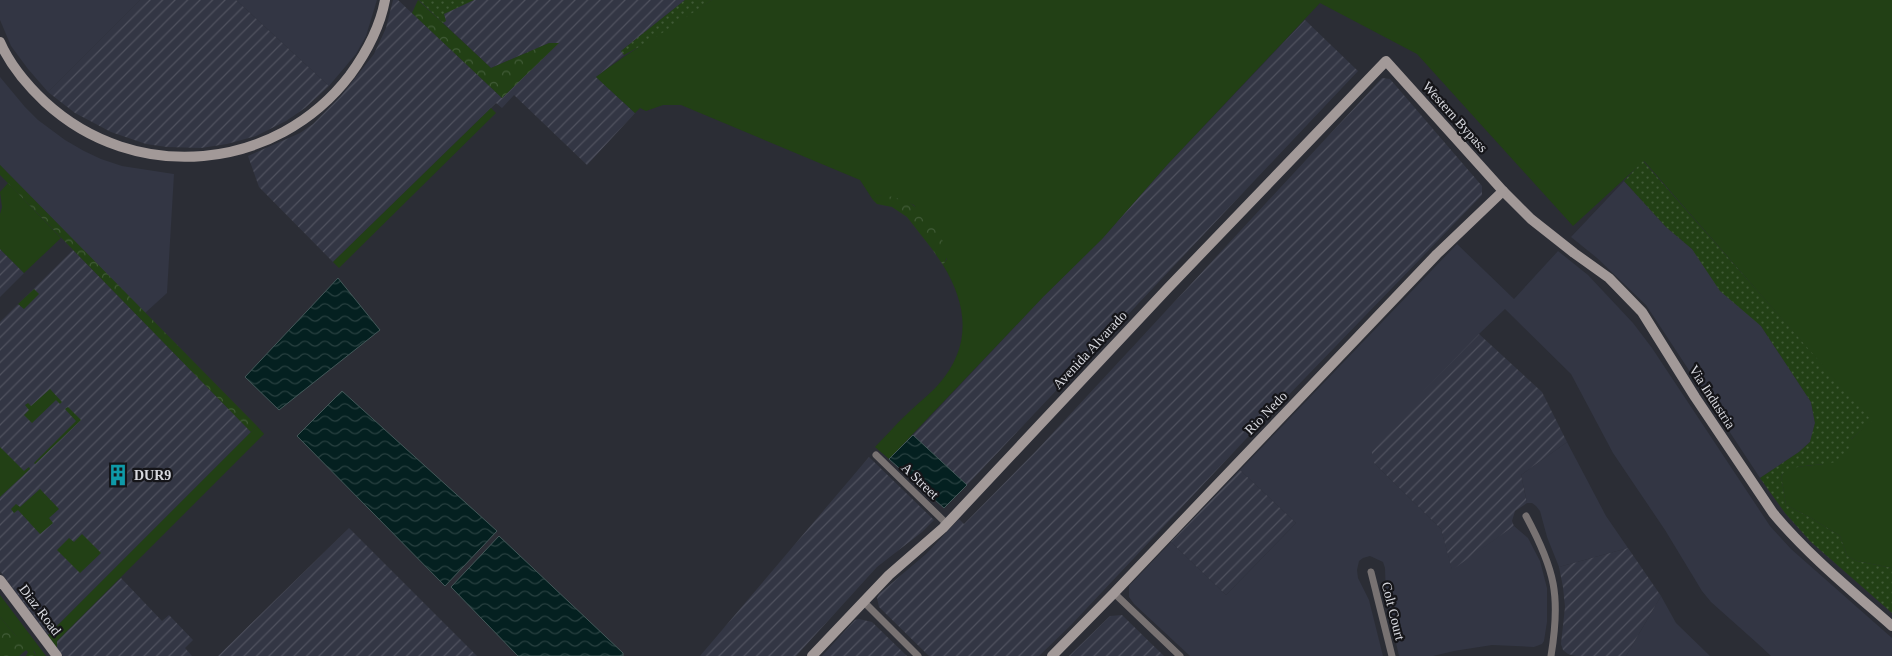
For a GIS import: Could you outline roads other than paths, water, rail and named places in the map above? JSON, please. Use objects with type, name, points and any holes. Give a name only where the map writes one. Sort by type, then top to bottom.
[{"type":"street","points":[[0,42],[6,55],[33,90],[58,113],[85,132],[105,141],[143,152],[175,157],[204,156],[243,149],[270,139],[301,122],[323,104],[356,67],[380,19],[385,0]]},
{"type":"street","name":"Western Bypass","points":[[1386,61],[1503,191]]},
{"type":"street","name":"Avenida Alvarado","points":[[812,656],[889,575],[947,524],[1149,308],[1386,61]]},
{"type":"street","name":"Rio Nedo","points":[[1052,656],[1114,594],[1437,254],[1503,191]]},
{"type":"street","name":"Via Industria","points":[[1503,191],[1531,219],[1609,278],[1627,294],[1642,312],[1695,397],[1773,513],[1816,559],[1892,626]]},
{"type":"street","name":"A Street","points":[[876,455],[947,524]]},
{"type":"street","points":[[1526,516],[1541,543],[1552,576],[1556,598],[1556,625],[1551,656]]},
{"type":"street","name":"Colt Court","points":[[1371,572],[1392,656]]},
{"type":"street","name":"Diaz Road","points":[[0,580],[57,656]]},
{"type":"street","points":[[1114,594],[1180,656]]},
{"type":"street","points":[[863,601],[918,656]]},
{"type":"water","points":[[338,278],[380,330],[279,410],[245,377]]},
{"type":"water","points":[[342,391],[497,531],[445,586],[297,436]]},
{"type":"water","points":[[913,435],[967,485],[944,508],[889,459]]},
{"type":"water","points":[[499,536],[623,653],[623,656],[518,656],[451,587]]},
{"type":"place","name":"DUR9","points":[[118,475]]}]
